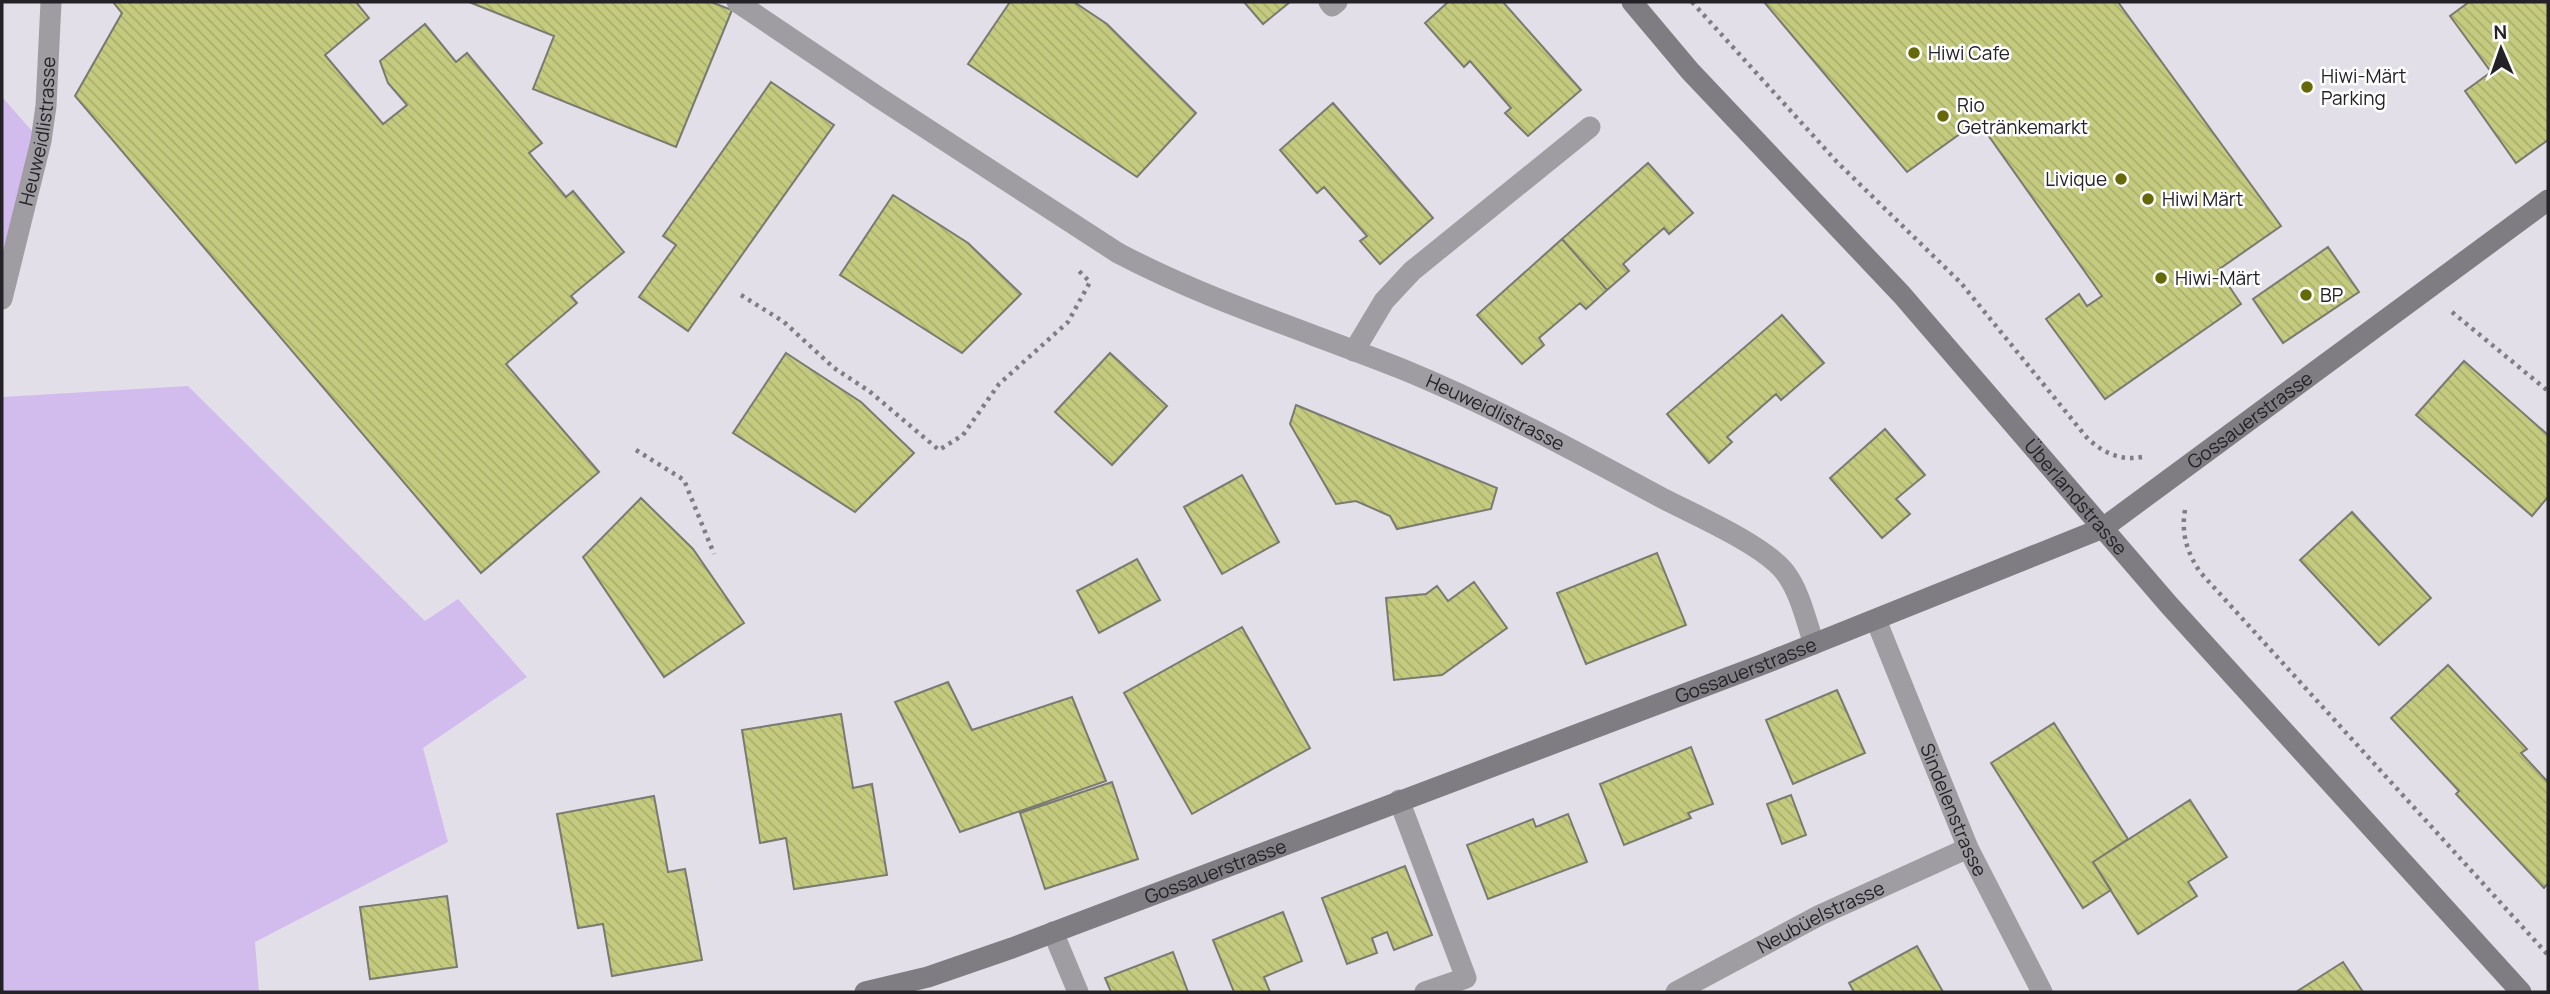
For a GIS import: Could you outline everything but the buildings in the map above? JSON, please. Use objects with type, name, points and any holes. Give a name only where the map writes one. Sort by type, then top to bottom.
[{"type":"street","name":"Heuweidlistrasse","points":[[2,299],[41,141],[46,106],[51,2]]},
{"type":"street","name":"Heuweidlistrasse","points":[[737,2],[1118,253],[1212,297],[1354,351],[1497,411],[1753,547],[1770,559],[1788,578],[1814,644]]},
{"type":"street","points":[[1329,2],[1332,6],[1337,2]]},
{"type":"street","name":"Überlandstrasse","points":[[1632,2],[1690,71],[1902,295],[2169,605],[2521,992]]},
{"type":"street","points":[[1354,351],[1379,309],[1412,271],[1590,127]]},
{"type":"street","name":"Gossauerstrasse","points":[[864,992],[928,977],[1053,932],[1814,644],[2102,528],[2548,200]]},
{"type":"street","name":"Sindelenstrasse","points":[[1876,620],[1968,848],[2042,992]]},
{"type":"street","points":[[1399,800],[1466,978],[1425,992]]},
{"type":"street","name":"Neubüelstrasse","points":[[1676,992],[1820,915],[1968,848]]},
{"type":"street","points":[[1053,932],[1078,992]]},
{"type":"path","points":[[741,295],[784,322],[834,368],[869,391],[939,450],[963,435],[999,384],[1068,322],[1090,282],[1069,261],[1091,235]]},
{"type":"path","points":[[2426,291],[2548,391]]},
{"type":"path","points":[[636,450],[684,480],[714,554]]},
{"type":"shaded area","points":[[2,97],[41,141],[2,299]]},
{"type":"shaded area","points":[[188,386],[425,621],[458,599],[527,677],[423,748],[448,842],[255,942],[259,992],[2,992],[2,397]]},
{"type":"place","name":"Hiwi Cafe","points":[[1914,53]]},
{"type":"place","name":"Hiwi-Märt Parking","points":[[2307,87]]},
{"type":"place","name":"Rio Getränkemarkt","points":[[1943,116]]},
{"type":"place","name":"Livique","points":[[2121,179]]},
{"type":"place","name":"Hiwi Märt","points":[[2148,199]]},
{"type":"place","name":"Hiwi-Märt","points":[[2161,278]]},
{"type":"place","name":"BP","points":[[2306,295]]}]
